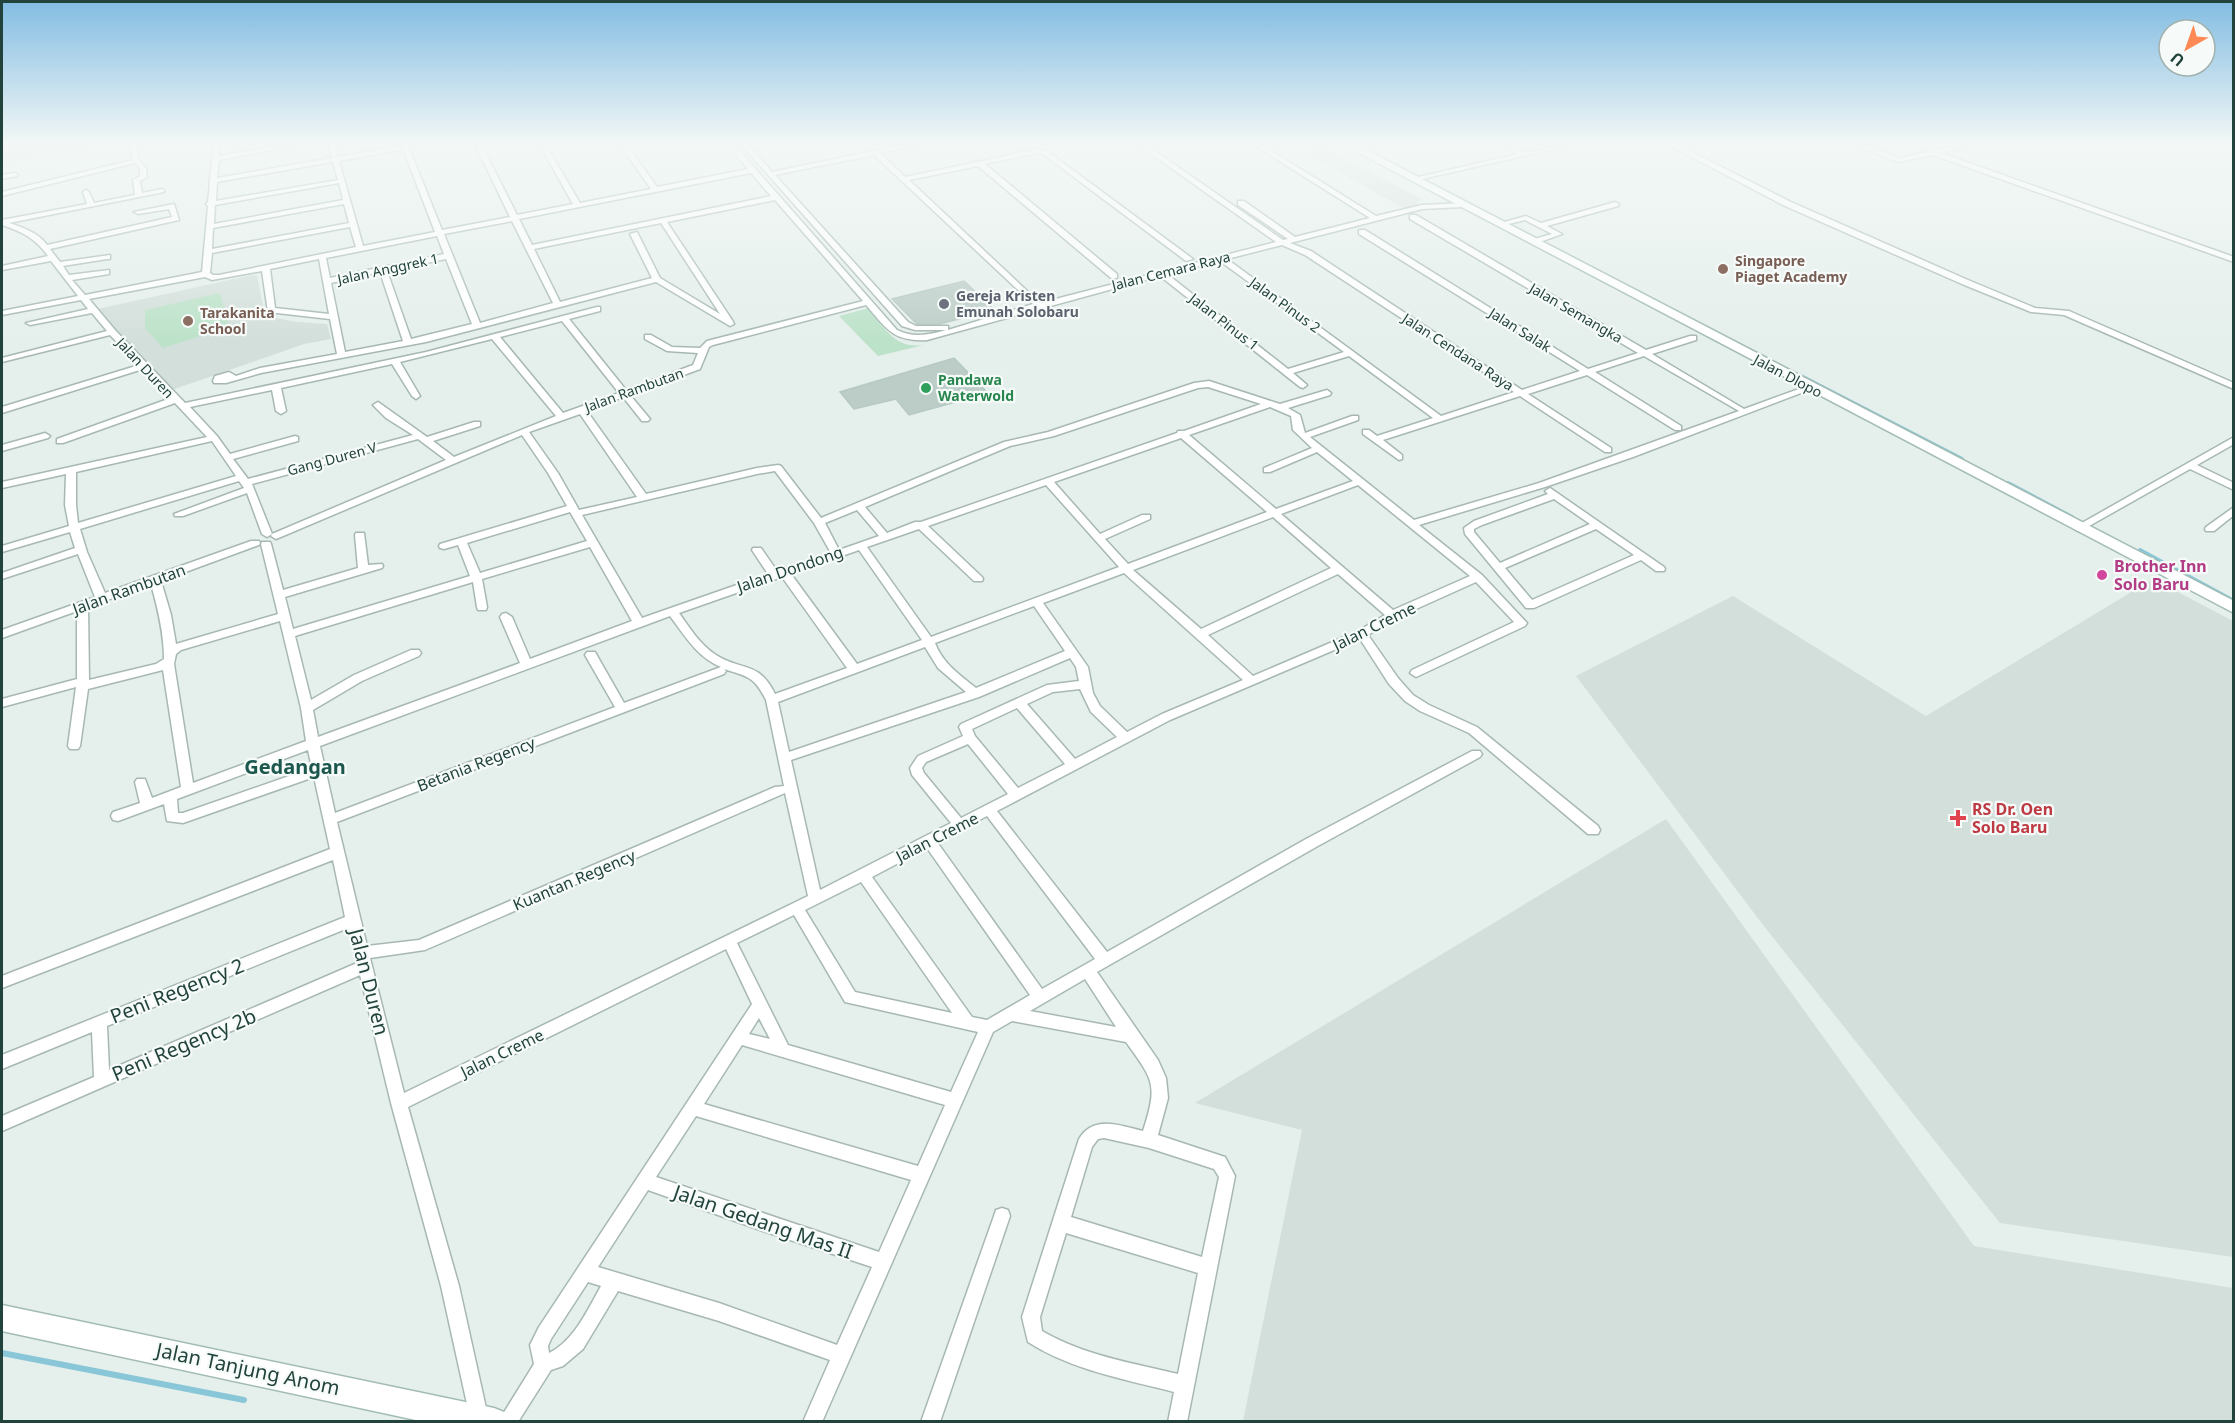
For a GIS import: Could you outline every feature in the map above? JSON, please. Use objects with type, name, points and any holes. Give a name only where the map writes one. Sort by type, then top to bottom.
[{"type":"street","points":[[2,223],[74,208]]},
{"type":"street","points":[[138,212],[157,208]]},
{"type":"street","points":[[46,248],[176,218],[171,208]]},
{"type":"street","points":[[206,274],[210,208]]},
{"type":"street","points":[[209,227],[308,208]]},
{"type":"street","points":[[349,208],[360,249]]},
{"type":"street","points":[[429,208],[477,326]]},
{"type":"street","points":[[510,208],[558,305]]},
{"type":"street","points":[[2,313],[206,274],[214,278],[565,208]]},
{"type":"street","points":[[619,230],[634,234],[730,208]]},
{"type":"street","name":"Jalan Cemara Raya","points":[[787,208],[894,332],[902,337],[925,338],[1161,273],[1416,208]]},
{"type":"street","name":"Jalan Cemara Raya","points":[[800,208],[910,327],[955,328]]},
{"type":"street","points":[[935,208],[1036,303]]},
{"type":"street","points":[[1033,208],[1114,276]]},
{"type":"street","points":[[1122,208],[1190,259]]},
{"type":"street","name":"Jalan Cendana Raya","points":[[1233,208],[1281,242],[1308,253]]},
{"type":"street","name":"Jalan Cendana Raya","points":[[1248,208],[1293,239],[1308,253],[1608,450]]},
{"type":"street","points":[[1359,208],[1373,217]]},
{"type":"street","name":"Jalan Dlopo","points":[[1470,208],[1505,223],[1810,388],[2082,525],[2234,608]]},
{"type":"street","points":[[1542,225],[1600,208]]},
{"type":"street","points":[[1798,208],[1965,282],[2034,310],[2066,313],[2234,386]]},
{"type":"street","points":[[2090,208],[2234,260]]},
{"type":"street","name":"Jalan Semangka","points":[[1413,217],[1740,409]]},
{"type":"street","points":[[1505,223],[1526,218],[1558,234],[1538,241]]},
{"type":"street","points":[[798,221],[809,219]]},
{"type":"street","name":"Jalan Duren","points":[[2,223],[20,229],[41,241],[93,310],[143,366],[214,438],[246,483],[266,539],[307,708],[312,744],[399,1104],[487,1420]]},
{"type":"street","points":[[207,252],[354,224]]},
{"type":"street","points":[[530,248],[619,230],[665,224]]},
{"type":"street","points":[[634,234],[657,279],[733,327],[665,224]]},
{"type":"street","points":[[2,232],[20,229]]},
{"type":"street","name":"Jalan Salak","points":[[1362,232],[1678,428]]},
{"type":"street","points":[[322,256],[342,356]]},
{"type":"street","name":"Jalan Anggrek 1","points":[[327,281],[448,256]]},
{"type":"street","points":[[2,267],[106,257]]},
{"type":"street","name":"Jalan Pinus 2","points":[[1221,258],[1440,419]]},
{"type":"street","points":[[266,268],[271,310],[334,317]]},
{"type":"street","points":[[383,270],[408,343]]},
{"type":"street","points":[[67,278],[105,272]]},
{"type":"street","name":"Jalan Pinus 1","points":[[1161,273],[1303,385]]},
{"type":"street","points":[[233,378],[408,343],[657,279]]},
{"type":"street","name":"Jalan Rambutan","points":[[2,634],[266,539],[525,431],[697,367],[705,346],[710,343],[871,305],[888,305]]},
{"type":"street","points":[[60,441],[179,403],[395,362],[597,309]]},
{"type":"street","points":[[30,323],[93,310]]},
{"type":"street","points":[[564,318],[645,419]]},
{"type":"street","points":[[2,360],[112,332]]},
{"type":"street","points":[[648,336],[670,349],[704,351]]},
{"type":"street","points":[[495,337],[561,417]]},
{"type":"street","points":[[1377,439],[1693,338]]},
{"type":"street","points":[[1286,372],[1350,352]]},
{"type":"street","points":[[395,362],[416,396]]},
{"type":"street","points":[[2,410],[143,366]]},
{"type":"street","points":[[819,522],[1007,444],[1051,434],[1197,385],[1213,385],[1275,406],[1294,415],[1298,430],[1304,436],[1478,577],[1521,622],[1416,673]]},
{"type":"street","points":[[276,386],[281,411]]},
{"type":"street","points":[[1414,523],[1542,485],[1630,455],[1810,388]]},
{"type":"street","name":"Jalan Dondong","points":[[117,816],[639,623],[884,536],[1181,434],[1327,393]]},
{"type":"street","points":[[378,405],[389,416],[453,461]]},
{"type":"street","points":[[581,410],[643,498]]},
{"type":"street","points":[[1304,436],[1355,418]]},
{"type":"street","name":"Gang Duren V","points":[[246,483],[477,424]]},
{"type":"street","points":[[525,431],[553,473],[591,543],[639,623]]},
{"type":"street","points":[[1366,432],[1399,457]]},
{"type":"street","points":[[1181,434],[1392,615]]},
{"type":"street","points":[[2,448],[45,436]]},
{"type":"street","points":[[2,485],[214,438]]},
{"type":"street","points":[[228,457],[295,439]]},
{"type":"street","points":[[2082,525],[2234,440]]},
{"type":"street","points":[[1267,470],[1319,448]]},
{"type":"street","points":[[2189,465],[2234,487]]},
{"type":"street","points":[[444,546],[574,511],[778,468],[819,522],[836,553]]},
{"type":"street","points":[[72,470],[69,497],[73,527],[80,550],[102,599]]},
{"type":"street","points":[[1047,480],[1127,570],[1251,681]]},
{"type":"street","points":[[772,700],[1127,570],[1361,481]]},
{"type":"street","points":[[178,514],[246,483]]},
{"type":"street","points":[[2,549],[73,527],[246,483]]},
{"type":"street","points":[[1542,485],[1660,569]]},
{"type":"street","points":[[1555,495],[1469,528],[1469,532],[1526,602],[1532,605],[1641,556]]},
{"type":"street","points":[[858,505],[884,536]]},
{"type":"street","points":[[2210,529],[2234,510]]},
{"type":"street","points":[[1099,538],[1146,517]]},
{"type":"street","points":[[919,524],[978,579]]},
{"type":"street","points":[[1499,567],[1596,525]]},
{"type":"street","points":[[360,535],[363,570]]},
{"type":"street","points":[[461,541],[476,578],[482,607]]},
{"type":"street","points":[[288,634],[591,543]]},
{"type":"street","points":[[860,545],[929,642],[933,657],[939,665],[975,694]]},
{"type":"street","points":[[2,576],[80,550]]},
{"type":"street","points":[[757,550],[779,573],[855,670]]},
{"type":"street","points":[[278,595],[378,566]]},
{"type":"street","points":[[1200,634],[1339,569]]},
{"type":"street","name":"Jalan Creme","points":[[399,1104],[863,875],[1166,717],[1362,634],[1392,615],[1478,577]]},
{"type":"street","points":[[155,580],[165,615],[171,650],[168,663],[188,790]]},
{"type":"street","points":[[1037,602],[1082,667],[1085,685],[1095,709],[1127,739]]},
{"type":"street","points":[[74,746],[82,684],[82,606]]},
{"type":"street","points":[[672,611],[711,657],[727,666],[756,673],[766,685],[772,700],[816,898]]},
{"type":"street","points":[[171,650],[284,616]]},
{"type":"street","points":[[506,617],[527,665]]},
{"type":"street","points":[[1362,634],[1405,694],[1418,704],[1455,719],[1473,730],[1593,830]]},
{"type":"street","points":[[784,758],[975,694],[1024,675],[1073,652]]},
{"type":"street","points":[[307,708],[352,681],[415,653]]},
{"type":"street","points":[[591,655],[622,709]]},
{"type":"street","points":[[2,703],[160,667],[168,663]]},
{"type":"street","name":"Betania Regency","points":[[330,820],[720,671]]},
{"type":"street","points":[[1017,796],[970,738],[966,730],[967,725],[1051,688],[1085,685]]},
{"type":"street","points":[[1019,703],[1074,766]]},
{"type":"street","points":[[960,825],[918,775],[916,768],[922,759],[970,738]]},
{"type":"street","points":[[812,1422],[988,1027],[1311,843],[1476,754]]},
{"type":"street","points":[[170,797],[172,817],[183,818],[319,770]]},
{"type":"street","points":[[141,782],[147,805]]},
{"type":"street","name":"Kuantan Regency","points":[[364,960],[420,946],[780,790]]},
{"type":"street","points":[[989,810],[1104,959]]},
{"type":"street","points":[[929,841],[1040,997]]},
{"type":"street","points":[[2,982],[338,852]]},
{"type":"street","points":[[863,875],[968,1023]]},
{"type":"street","points":[[797,908],[850,997],[988,1027]]},
{"type":"street","name":"Peni Regency 2","points":[[2,1062],[354,920]]},
{"type":"street","points":[[729,941],[782,1048]]},
{"type":"street","name":"Peni Regency 2b","points":[[2,1124],[364,960]]},
{"type":"street","points":[[1087,969],[1157,1074],[1160,1084],[1159,1099],[1149,1140]]},
{"type":"street","points":[[545,1363],[538,1356],[538,1345],[761,1003]]},
{"type":"street","points":[[1011,1014],[1131,1036]]},
{"type":"street","points":[[99,1022],[102,1080]]},
{"type":"street","points":[[738,1037],[782,1048],[874,1078],[956,1101]]},
{"type":"street","points":[[693,1108],[921,1175]]},
{"type":"street","points":[[1177,1422],[1226,1182],[1224,1169],[1219,1164],[1149,1140],[1104,1130],[1097,1131],[1085,1144],[1031,1317],[1034,1336],[1044,1344],[1106,1365],[1184,1384]]},
{"type":"street","name":"Jalan Gedang Mas II","points":[[644,1181],[883,1262]]},
{"type":"street","points":[[930,1422],[1002,1216]]},
{"type":"street","points":[[1062,1223],[1209,1268]]},
{"type":"street","points":[[584,1272],[719,1312],[841,1355]]},
{"type":"street","points":[[507,1422],[545,1363],[560,1360],[572,1348],[614,1281]]},
{"type":"street","name":"Jalan Tanjung Anom","points":[[2,1318],[487,1420]]},
{"type":"shaded area","points":[[252,275],[257,276],[265,316],[297,322],[327,324],[331,339],[304,344],[169,391],[93,310]]},
{"type":"shaded area","name":"RS Dr. Oen Solo Baru","points":[[2153,579],[2233,621],[2233,1257],[2000,1223],[1760,921],[1576,676],[1733,596],[1926,716]]},
{"type":"shaded area","points":[[1666,819],[1974,1246],[2233,1288],[2233,1421],[1243,1421],[1302,1130],[1195,1103]]},
{"type":"green space","points":[[220,293],[229,327],[163,348],[145,328],[145,310]]},
{"type":"green space","points":[[869,308],[898,341],[905,344],[924,345],[878,356],[839,316]]},
{"type":"building","name":"Gereja Kristen Emunah Solobaru","points":[[964,281],[995,310],[939,324],[917,324],[892,299]]},
{"type":"building","name":"Pandawa Waterwold","points":[[954,358],[988,393],[909,415],[896,399],[854,409],[840,392]]},
{"type":"waterway","points":[[1478,208],[1483,211]]},
{"type":"waterway","points":[[1799,375],[1962,459]]},
{"type":"waterway","points":[[2008,483],[2072,517]]},
{"type":"waterway","points":[[2140,550],[2234,601]]},
{"type":"waterway","points":[[2,1353],[244,1400]]},
{"type":"place","name":"Singapore Piaget Academy","points":[[1723,269]]},
{"type":"place","name":"Gereja Kristen Emunah Solobaru","points":[[944,304]]},
{"type":"place","name":"Tarakanita School","points":[[188,321]]},
{"type":"place","name":"Pandawa Waterwold","points":[[926,388]]},
{"type":"place","name":"Brother Inn Solo Baru","points":[[2102,575]]},
{"type":"place","name":"RS Dr. Oen Solo Baru","points":[[1958,818]]},
{"type":"district","name":"Gedangan","points":[[295,767]]}]
